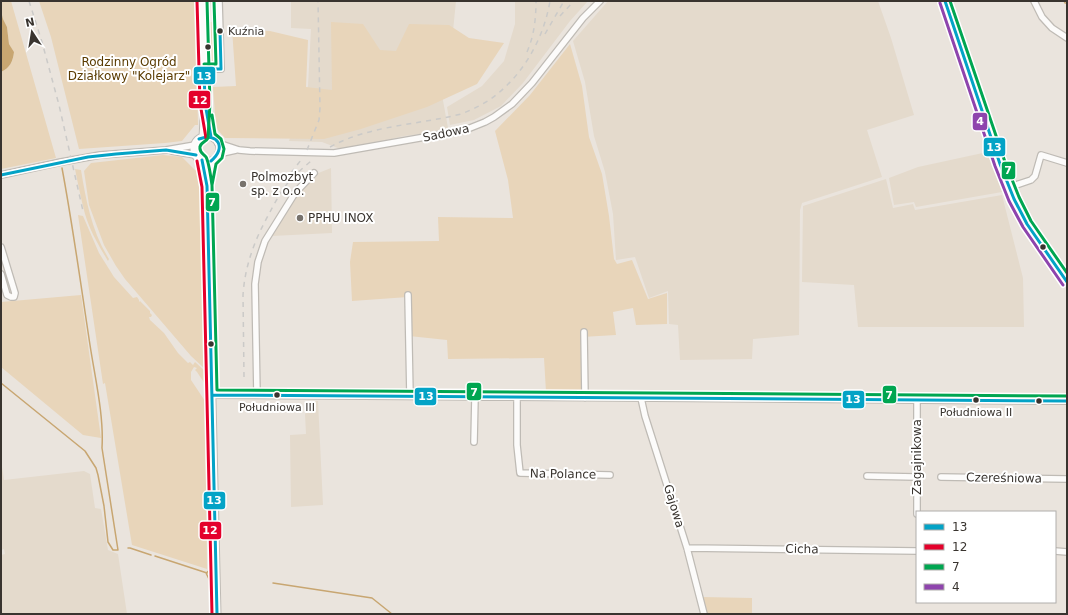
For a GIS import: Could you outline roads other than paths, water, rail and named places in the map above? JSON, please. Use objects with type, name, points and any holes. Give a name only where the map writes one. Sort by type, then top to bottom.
[{"type":"main road","points":[[202,1],[207,137]]},
{"type":"main road","points":[[207,137],[214,138],[218,143],[220,151],[216,158],[211,161],[202,160],[194,152],[197,141],[207,137]]},
{"type":"main road","points":[[202,160],[207,186],[217,614]]},
{"type":"main road","points":[[207,186],[211,161]]},
{"type":"street","points":[[204,69],[221,69],[219,1]]},
{"type":"street","name":"Sadowa","points":[[218,154],[239,150],[334,153],[430,137],[465,130],[475,126],[494,117],[512,104],[532,83],[578,24],[600,1]]},
{"type":"street","points":[[945,1],[1010,188],[1027,224],[1067,282]]},
{"type":"street","points":[[1034,1],[1042,17],[1052,28],[1067,38]]},
{"type":"street","name":"Sadowa","points":[[218,143],[239,150]]},
{"type":"street","points":[[1,175],[94,156],[166,150],[195,145]]},
{"type":"street","points":[[166,150],[196,155]]},
{"type":"street","points":[[1010,188],[1031,180],[1035,176],[1041,155],[1067,164]]},
{"type":"street","points":[[254,395],[255,284],[258,262],[265,241],[294,193],[314,173]]},
{"type":"street","points":[[1,246],[15,293],[14,297],[7,295],[1,274]]},
{"type":"street","points":[[408,295],[410,396]]},
{"type":"street","points":[[584,332],[585,398]]},
{"type":"street","points":[[213,395],[1067,401]]},
{"type":"street","points":[[474,442],[475,397]]},
{"type":"street","name":"Na Polance","points":[[517,397],[517,445],[520,473],[610,475]]},
{"type":"street","name":"Gajowa","points":[[641,398],[645,416],[687,548],[704,614]]},
{"type":"street","name":"Zagajnikowa","points":[[917,400],[917,511]]},
{"type":"street","points":[[867,476],[916,477]]},
{"type":"street","name":"Czereśniowa","points":[[941,477],[1067,479]]},
{"type":"street","name":"Cicha","points":[[687,548],[916,551]]},
{"type":"street","points":[[1056,552],[1067,552]]},
{"type":"waterway","points":[[1064,1],[1067,3]]},
{"type":"waterway","points":[[1,383],[85,451],[96,468],[98,475],[104,506],[108,542],[113,550],[118,550],[102,448],[102,423],[99,396],[62,168]]},
{"type":"waterway","points":[[128,548],[151,555]]},
{"type":"waterway","points":[[210,551],[210,570],[206,573],[210,581],[211,614]]},
{"type":"waterway","points":[[155,556],[207,573]]},
{"type":"waterway","points":[[273,583],[372,598],[392,614]]},
{"type":"railway","points":[[29,1],[59,105],[83,211]]},
{"type":"railway","points":[[307,150],[319,120],[320,108],[318,1]]},
{"type":"railway","points":[[527,52],[534,27],[536,1]]},
{"type":"railway","points":[[330,147],[361,134],[394,126],[461,114],[488,101],[516,76],[532,53],[543,28],[550,1]]},
{"type":"railway","points":[[545,34],[564,1]]},
{"type":"railway","points":[[560,16],[574,1]]},
{"type":"railway","points":[[291,173],[301,160]]},
{"type":"railway","points":[[244,377],[243,295],[248,263],[264,223],[281,192],[290,180],[311,161]]},
{"type":"place","name":"Kuźnia","points":[[220,31]]},
{"type":"place","name":"Polmozbyt sp. z o.o.","points":[[243,184]]},
{"type":"place","name":"PPHU INOX","points":[[300,218]]},
{"type":"place","name":"Południowa III","points":[[277,395]]},
{"type":"place","name":"Południowa II","points":[[976,400]]},
{"type":"park label","name":"Rodzinny Ogród Działkowy \"Kolejarz\"","points":[[129,69]]}]
